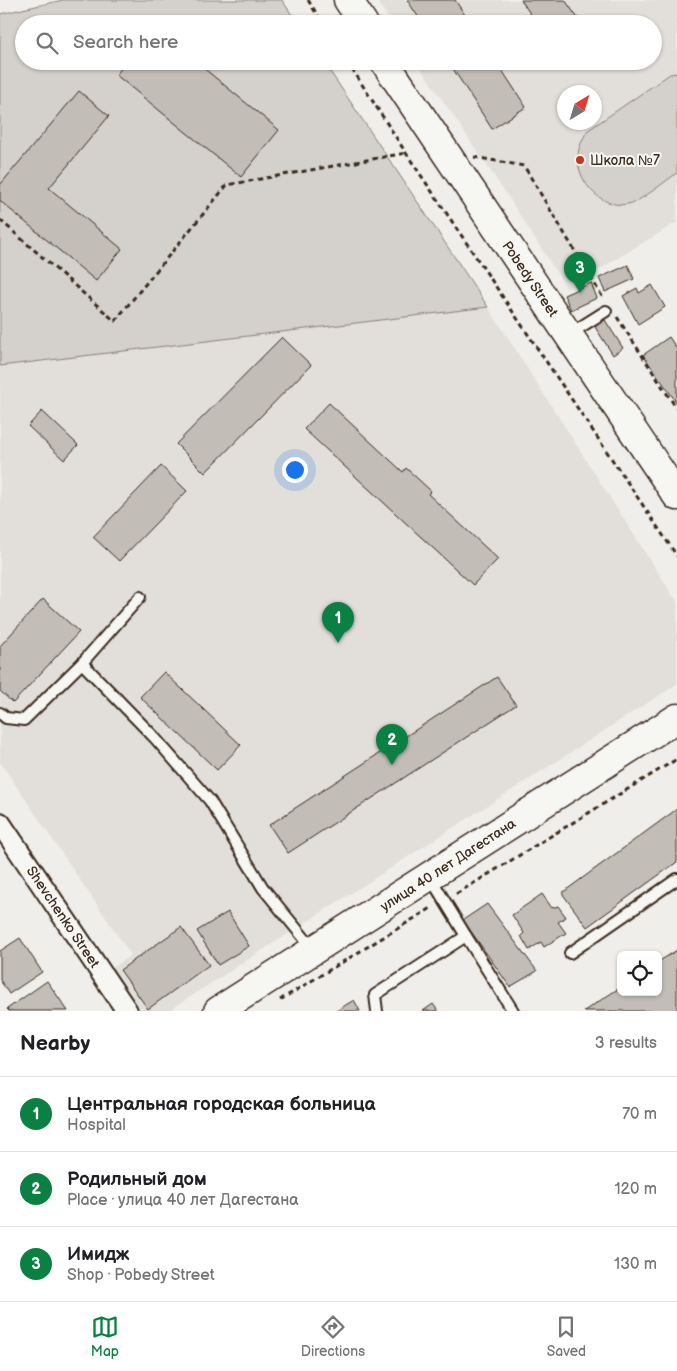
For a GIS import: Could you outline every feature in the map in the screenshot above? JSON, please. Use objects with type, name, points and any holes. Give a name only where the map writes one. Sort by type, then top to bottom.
[{"type":"main road","points":[[344,0],[353,15]]},
{"type":"main road","points":[[348,0],[358,15]]},
{"type":"main road","name":"Pobedy Street","points":[[390,70],[677,496]]},
{"type":"main road","name":"Pobedy Street","points":[[395,70],[677,489]]},
{"type":"main road","name":"улица 40 лет Дагестана","points":[[218,1011],[677,718]]},
{"type":"street","name":"Shevchenko Street","points":[[0,823],[126,1011]]},
{"type":"lane","points":[[571,333],[608,308]]},
{"type":"lane","points":[[0,713],[6,718],[24,720],[82,663],[140,597]]},
{"type":"lane","points":[[82,663],[154,737],[210,801],[263,888],[314,950]]},
{"type":"lane","points":[[429,877],[513,1011]]},
{"type":"lane","points":[[570,953],[677,879]]},
{"type":"lane","points":[[377,1011],[375,995],[466,936]]},
{"type":"path","points":[[308,0],[317,15]]},
{"type":"path","points":[[353,70],[677,556]]},
{"type":"path","points":[[0,220],[115,321],[227,186],[406,152]]},
{"type":"path","points":[[471,156],[524,166],[608,308],[677,408]]},
{"type":"path","points":[[279,1001],[677,759]]},
{"type":"shaded area","points":[[63,0],[282,0],[292,15],[15,15],[15,70],[329,70],[488,307],[0,366],[0,14]]},
{"type":"shaded area","name":"Школа №7","points":[[376,0],[677,0],[677,222],[567,289],[509,198],[422,70],[662,70],[662,15],[387,15]]},
{"type":"shaded area","points":[[677,73],[677,173],[632,203],[622,205],[602,199],[587,185],[579,167],[579,150],[587,131],[602,130],[602,121],[670,74]]},
{"type":"shaded area","points":[[488,307],[677,602],[677,684],[168,1011],[142,1011],[111,969],[131,955],[0,762],[0,366]]},
{"type":"building","points":[[407,0],[455,0],[465,15],[417,15]]},
{"type":"building","points":[[521,0],[565,0],[576,15],[531,15]]},
{"type":"building","points":[[120,70],[206,70],[279,130],[241,177],[116,75]]},
{"type":"building","points":[[454,70],[502,70],[526,107],[492,129]]},
{"type":"building","points":[[79,91],[109,116],[49,188],[122,249],[96,281],[0,201],[0,185]]},
{"type":"building","points":[[628,265],[634,279],[605,292],[599,278]]},
{"type":"building","points":[[591,283],[597,298],[571,310],[564,295]]},
{"type":"building","points":[[652,285],[665,307],[638,324],[623,296],[637,288],[639,293]]},
{"type":"building","points":[[605,320],[623,348],[613,355],[595,327]]},
{"type":"building","points":[[282,337],[311,365],[205,473],[176,444]]},
{"type":"building","points":[[669,337],[677,349],[677,403],[643,355]]},
{"type":"building","points":[[329,403],[403,472],[406,468],[431,491],[428,494],[498,559],[473,585],[304,429]]},
{"type":"building","points":[[42,411],[78,445],[64,460],[28,426]]},
{"type":"building","points":[[161,466],[187,491],[119,561],[93,537]]},
{"type":"building","points":[[43,599],[79,632],[13,703],[0,691],[0,646]]},
{"type":"building","points":[[164,672],[241,745],[217,770],[140,697]]},
{"type":"building","points":[[497,677],[516,705],[288,853],[269,825]]},
{"type":"building","points":[[677,809],[677,862],[587,927],[562,893]]},
{"type":"building","points":[[542,894],[552,908],[558,906],[566,917],[558,922],[566,933],[544,947],[541,942],[529,950],[521,936],[524,933],[512,915]]},
{"type":"building","points":[[487,904],[537,971],[510,987],[463,920]]},
{"type":"building","points":[[228,912],[249,946],[218,965],[197,931]]},
{"type":"building","points":[[181,927],[209,965],[148,1009],[120,970]]},
{"type":"building","points":[[20,938],[42,972],[9,994],[0,980],[0,951]]},
{"type":"building","points":[[677,950],[677,1011],[584,1011],[617,990],[617,996],[662,996],[662,959]]},
{"type":"building","points":[[47,981],[68,1011],[9,1011],[7,1009]]},
{"type":"building","points":[[354,1000],[360,1011],[336,1011]]},
{"type":"building","points":[[433,1004],[438,1011],[423,1011]]},
{"type":"place","name":"Школа №7","points":[[580,160]]},
{"type":"place","name":"Имидж","points":[[580,293]]},
{"type":"place","name":"Центральная городская больница","points":[[338,643]]},
{"type":"place","name":"Родильный дом","points":[[392,765]]}]
